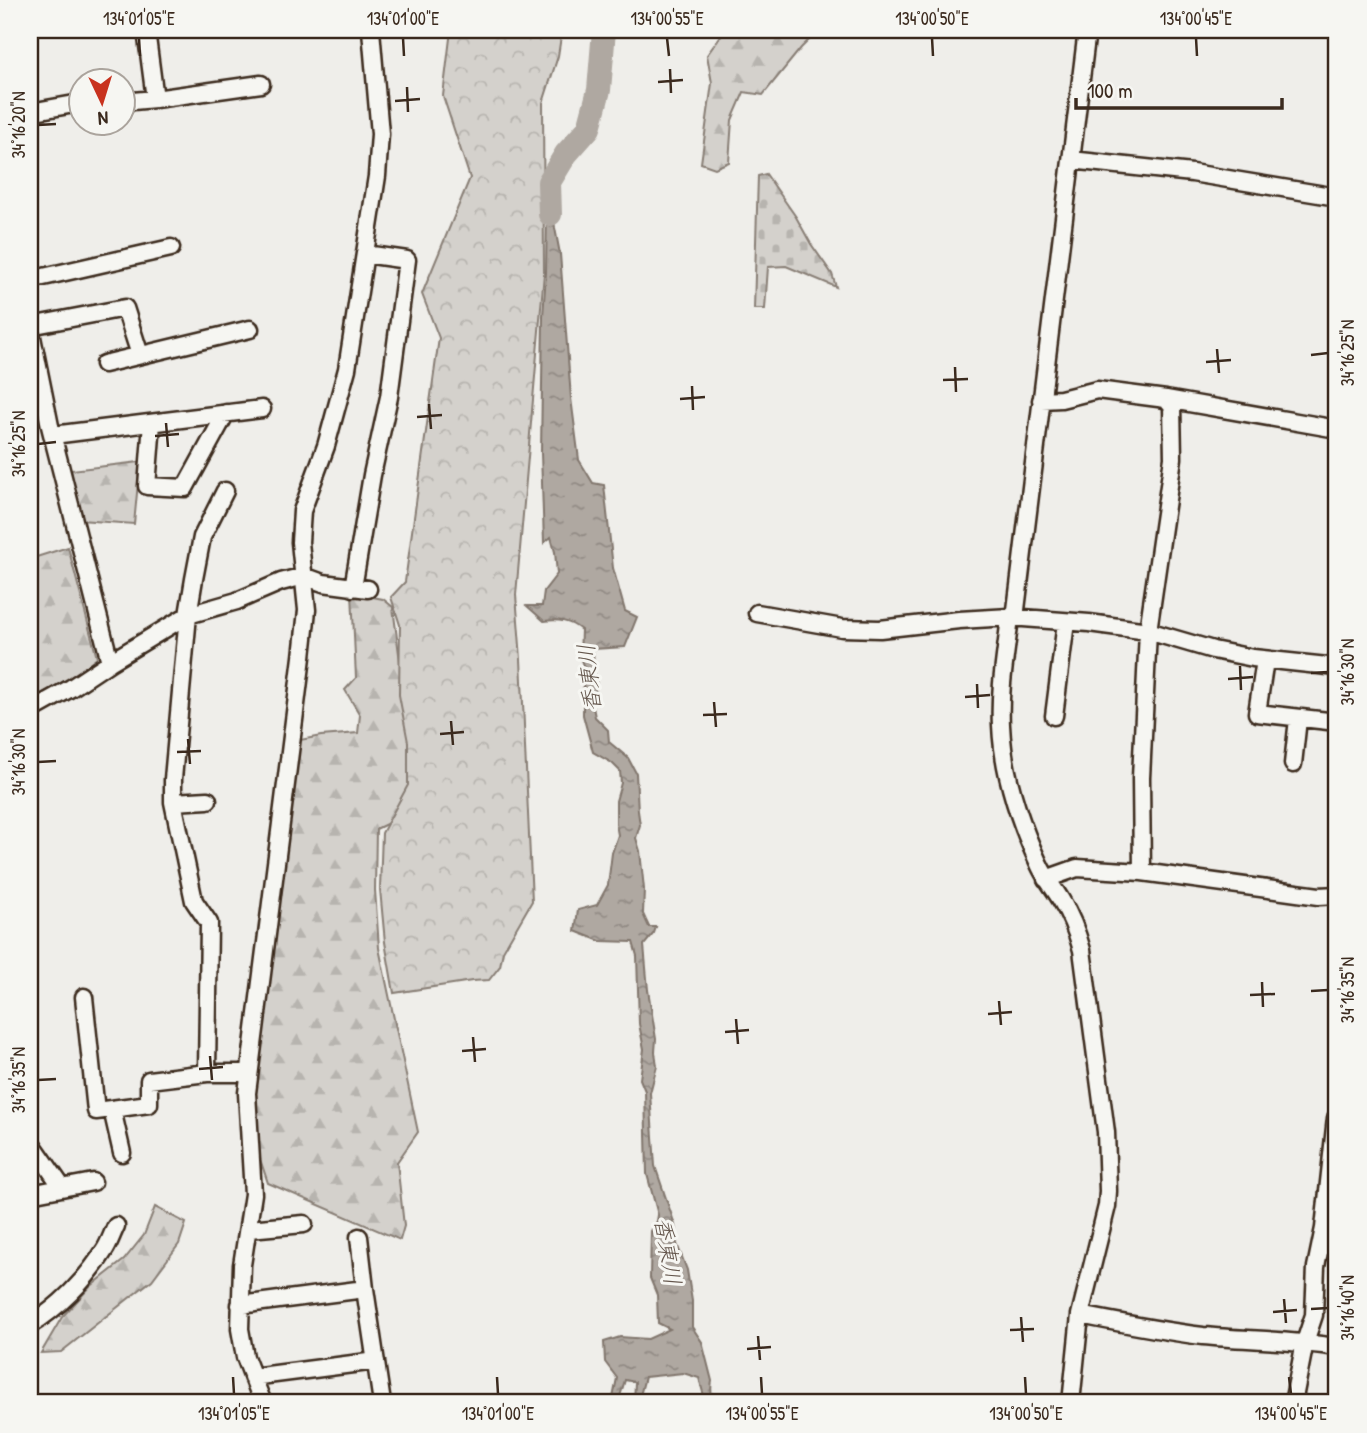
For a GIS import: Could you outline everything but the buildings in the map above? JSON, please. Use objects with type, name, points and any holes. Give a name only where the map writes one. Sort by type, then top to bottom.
[{"type":"street","points":[[146,30],[155,99]]},
{"type":"street","points":[[263,1403],[245,1357],[240,1329],[242,1265],[253,1194],[248,1073],[307,610],[300,542],[302,511],[326,446],[347,369],[377,176],[380,134],[371,30]]},
{"type":"street","points":[[1071,1403],[1080,1315],[1107,1206],[1106,1132],[1082,950],[1076,929],[1039,865],[1018,811],[1004,752],[1000,708],[1087,30]]},
{"type":"street","points":[[136,101],[261,84]]},
{"type":"street","points":[[30,112],[66,106]]},
{"type":"street","points":[[1071,160],[1192,173],[1337,197]]},
{"type":"street","points":[[30,280],[171,248]]},
{"type":"street","points":[[30,711],[188,615],[304,576],[323,583],[360,588],[372,475],[389,397],[407,260],[365,254]]},
{"type":"street","points":[[110,662],[53,435],[30,326],[125,308],[140,355]]},
{"type":"street","points":[[104,364],[250,329]]},
{"type":"street","points":[[1041,400],[1061,399],[1097,390],[1166,399],[1337,429]]},
{"type":"street","points":[[1142,872],[1141,778],[1148,631],[1173,458],[1172,406],[1166,399]]},
{"type":"street","points":[[53,435],[262,409]]},
{"type":"street","points":[[152,423],[147,486],[184,488],[226,413]]},
{"type":"street","points":[[207,1073],[209,923],[194,901],[173,802],[188,615],[202,537],[225,491]]},
{"type":"street","points":[[757,613],[842,628],[880,629],[959,620],[1012,618],[1066,622],[1148,631],[1213,650],[1265,660],[1337,667]]},
{"type":"street","points":[[1054,716],[1066,622]]},
{"type":"street","points":[[1265,660],[1257,713],[1337,722]]},
{"type":"street","points":[[1293,764],[1298,719]]},
{"type":"street","points":[[173,802],[208,800]]},
{"type":"street","points":[[1046,879],[1077,868],[1142,872],[1319,897],[1337,895]]},
{"type":"street","points":[[84,998],[96,1111],[149,1104],[149,1080],[207,1073],[248,1073]]},
{"type":"street","points":[[112,1109],[122,1153]]},
{"type":"street","points":[[1293,1403],[1314,1315],[1316,1267],[1324,1228],[1336,1118]]},
{"type":"street","points":[[30,1141],[62,1187]]},
{"type":"street","points":[[30,1194],[93,1182]]},
{"type":"street","points":[[249,1229],[303,1224]]},
{"type":"street","points":[[30,1325],[75,1288],[104,1251],[116,1226]]},
{"type":"street","points":[[359,1237],[382,1403]]},
{"type":"street","points":[[240,1305],[365,1289]]},
{"type":"street","points":[[1080,1315],[1158,1331],[1306,1342],[1337,1347]]},
{"type":"street","points":[[252,1377],[376,1361]]},
{"type":"green space","points":[[451,30],[562,30],[558,56],[543,103],[544,273],[516,595],[532,901],[503,951],[500,966],[489,980],[394,993],[385,942],[380,889],[382,833],[408,785],[408,742],[399,695],[400,625],[391,597],[405,582],[439,338],[422,294],[470,178],[443,96]]},
{"type":"green space","points":[[722,30],[819,30],[763,95],[744,92],[732,120],[729,162],[715,168],[701,163],[712,83],[707,55]]},
{"type":"green space","points":[[766,174],[832,274],[836,287],[786,266],[768,267],[765,309],[754,309],[758,176]]},
{"type":"green space","points":[[140,462],[134,524],[80,520],[71,470]]},
{"type":"green space","points":[[68,547],[97,658],[65,683],[30,699],[30,559]]},
{"type":"green space","points":[[352,593],[383,599],[393,607],[415,779],[405,815],[376,829],[375,890],[379,948],[418,1132],[397,1162],[404,1226],[400,1240],[268,1183],[257,1150],[254,1095],[300,740],[358,733],[360,715],[345,690],[356,678]]},
{"type":"green space","points":[[155,1207],[186,1223],[179,1244],[152,1280],[61,1352],[41,1353],[62,1317],[90,1287],[124,1260],[144,1235]]},
{"type":"water","points":[[549,182],[560,254],[571,398],[579,460],[593,483],[604,485],[613,568],[625,611],[637,617],[625,647],[593,649],[597,686],[592,702],[595,717],[608,730],[609,742],[628,758],[636,773],[640,825],[636,838],[644,889],[643,914],[649,927],[656,927],[644,945],[656,1039],[657,1066],[650,1093],[655,1166],[687,1270],[692,1301],[692,1327],[702,1342],[712,1381],[710,1403],[700,1403],[704,1396],[699,1378],[683,1373],[645,1377],[638,1403],[634,1403],[635,1382],[625,1380],[618,1403],[612,1403],[617,1378],[605,1362],[604,1342],[620,1337],[648,1339],[670,1329],[658,1323],[657,1295],[650,1278],[651,1231],[658,1215],[647,1174],[645,1091],[640,1079],[644,1049],[639,1024],[637,956],[633,942],[600,941],[575,931],[578,910],[597,905],[608,885],[612,853],[618,835],[616,801],[621,783],[620,771],[593,752],[583,715],[585,671],[580,657],[581,630],[564,621],[544,621],[527,606],[542,606],[544,591],[557,574],[551,537],[544,543],[541,453]]},
{"type":"waterway","name":"香東川","points":[[550,214],[549,182],[566,154],[589,128],[599,90],[604,30]]}]
